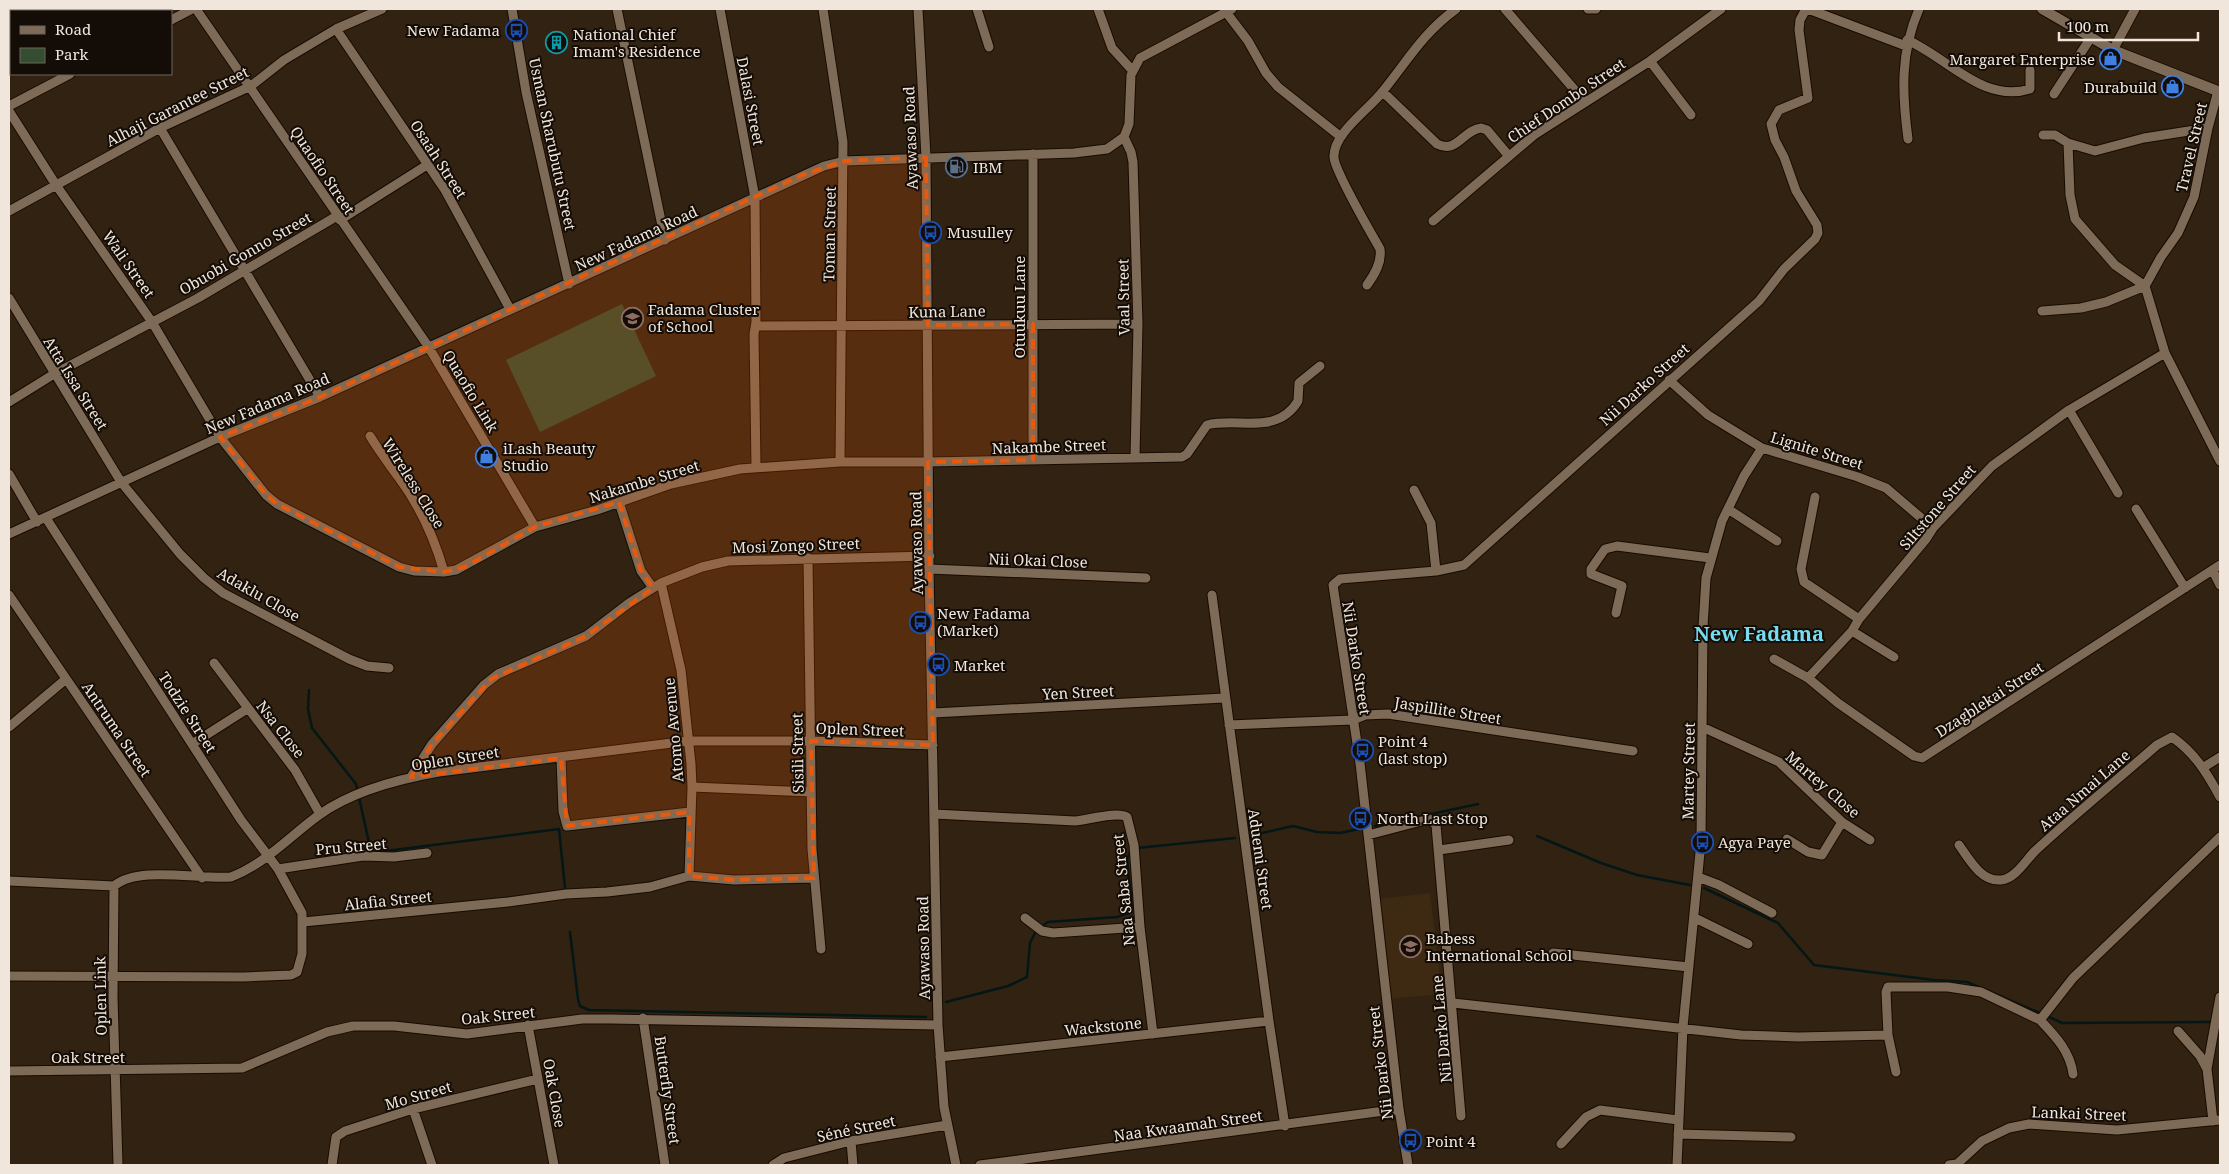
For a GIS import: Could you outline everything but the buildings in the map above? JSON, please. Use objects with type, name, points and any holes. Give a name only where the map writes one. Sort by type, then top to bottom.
[{"type":"street","points":[[172,19],[192,9]]},
{"type":"street","name":"Quaofio Street","points":[[196,9],[251,86],[339,218],[428,346]]},
{"type":"street","name":"Alhaji Garantee Street","points":[[9,211],[160,128],[251,86],[284,60],[336,29],[382,9]]},
{"type":"street","name":"Usman Sharubutu Street","points":[[512,9],[528,102],[569,284]]},
{"type":"street","points":[[617,9],[665,240]]},
{"type":"street","name":"Dalasi Street","points":[[720,9],[756,198],[756,326],[754,334],[756,466]]},
{"type":"street","name":"Toman Street","points":[[823,9],[841,119],[844,161],[840,462]]},
{"type":"street","name":"Ayawaso Road","points":[[918,9],[926,157],[929,569],[938,1025],[947,1125],[956,1165]]},
{"type":"street","points":[[977,9],[989,47]]},
{"type":"street","points":[[1098,9],[1112,48],[1132,70]]},
{"type":"street","points":[[1367,285],[1378,268],[1381,256],[1380,249],[1336,167],[1334,151],[1341,137],[1383,92],[1429,30],[1456,9]]},
{"type":"street","points":[[1505,9],[1585,102]]},
{"type":"street","points":[[1588,9],[1596,9]]},
{"type":"street","name":"Chief Dombo Street","points":[[1433,221],[1534,135],[1650,60],[1721,9]]},
{"type":"street","points":[[1807,9],[1927,49],[1983,87],[2000,92],[2030,90],[2030,70]]},
{"type":"street","name":"Nii Darko Street","points":[[1408,1165],[1399,1109],[1368,833],[1333,585],[1340,579],[1358,576],[1436,571],[1464,565],[1759,301],[1784,269],[1815,239],[1818,233],[1817,225],[1796,191],[1784,157],[1775,140],[1771,124],[1779,110],[1808,98],[1799,30],[1800,20],[1807,9]]},
{"type":"street","points":[[1908,139],[1902,78],[1906,43],[1919,9]]},
{"type":"street","points":[[2042,9],[2090,39],[2113,50],[2215,88],[2219,92]]},
{"type":"street","points":[[2113,50],[2135,9]]},
{"type":"street","points":[[1124,137],[1129,124],[1132,70],[1146,54],[1229,10],[1266,73],[1278,87],[1341,137]]},
{"type":"street","name":"Osaah Street","points":[[336,29],[460,217],[510,309]]},
{"type":"street","points":[[2054,94],[2090,39]]},
{"type":"street","points":[[1650,60],[1691,115]]},
{"type":"street","points":[[9,106],[68,75]]},
{"type":"street","points":[[1383,92],[1442,147],[1452,146],[1472,131],[1481,128],[1487,130],[1508,156]]},
{"type":"street","name":"Travel Street","points":[[2145,286],[2161,257],[2178,233],[2194,197],[2208,128],[2219,92]]},
{"type":"street","name":"Wali Street","points":[[9,111],[56,185],[152,322],[220,437]]},
{"type":"street","points":[[160,128],[320,397]]},
{"type":"street","points":[[2043,135],[2055,135],[2068,143],[2095,151],[2144,138],[2208,128]]},
{"type":"street","name":"New Fadama Road","points":[[9,534],[220,437],[320,397],[428,346],[665,240],[802,175],[844,161],[1101,150],[1113,146],[1124,137]]},
{"type":"street","name":"Vaal Street","points":[[1124,137],[1131,152],[1133,162],[1138,324],[1135,457]]},
{"type":"street","points":[[2068,143],[2070,195],[2075,219],[2085,233],[2115,265],[2145,286],[2165,353],[2220,461]]},
{"type":"street","name":"Otuukuu Lane","points":[[1033,154],[1033,460]]},
{"type":"street","name":"Obuobi Gonno Street","points":[[9,402],[54,374],[339,218],[427,165]]},
{"type":"street","points":[[2042,312],[2081,308],[2106,302],[2145,286]]},
{"type":"street","name":"Atta Issa Street","points":[[9,298],[121,482]]},
{"type":"street","name":"Kuna Lane","points":[[756,326],[1138,324]]},
{"type":"street","name":"Quaofio Link","points":[[428,346],[535,527]]},
{"type":"street","name":"Siltstone Street","points":[[1808,678],[1852,631],[1859,619],[1926,539],[1933,528],[1992,466],[2069,410],[2165,353]]},
{"type":"street","name":"Nakambe Street","points":[[220,437],[266,495],[278,504],[399,566],[414,571],[444,572],[465,567],[535,527],[671,484],[756,466],[840,462],[928,462],[1185,456],[1207,425],[1258,424],[1273,420],[1297,404],[1299,383],[1320,366]]},
{"type":"street","name":"Lignite Street","points":[[1669,380],[1708,415],[1762,448],[1858,477],[1886,488],[1933,528]]},
{"type":"street","points":[[2069,410],[2118,493]]},
{"type":"street","name":"Wireless Close","points":[[370,436],[384,461],[400,479],[432,536],[444,572]]},
{"type":"street","name":"Martey Street","points":[[1677,1165],[1683,1027],[1701,842],[1704,602],[1710,558],[1728,509],[1744,476],[1762,448]]},
{"type":"street","name":"Todzie Street","points":[[9,474],[42,520],[242,820],[269,855],[299,903],[303,922]]},
{"type":"street","name":"Adaklu Close","points":[[121,482],[180,554],[204,578],[224,593],[349,659],[367,666],[389,668]]},
{"type":"street","points":[[1414,490],[1431,523],[1436,571]]},
{"type":"street","points":[[1815,497],[1800,569],[1804,582],[1859,619]]},
{"type":"street","name":"Atomo Avenue","points":[[619,502],[641,571],[657,585],[681,670],[692,787],[689,876]]},
{"type":"street","points":[[1728,509],[1777,540]]},
{"type":"street","points":[[2136,509],[2185,588]]},
{"type":"street","points":[[1616,613],[1622,586],[1591,574],[1591,569],[1605,549],[1617,546],[1710,558]]},
{"type":"street","name":"Mosi Zongo Street","points":[[411,777],[432,744],[491,679],[586,636],[657,585],[702,566],[728,561],[930,556]]},
{"type":"street","name":"Sisili Street","points":[[808,558],[811,792],[814,878],[821,948]]},
{"type":"street","points":[[2217,568],[2220,585]]},
{"type":"street","name":"Dzagblekai Street","points":[[1774,659],[1808,678],[1838,703],[1914,756],[1922,758],[2217,568]]},
{"type":"street","name":"Nii Okai Close","points":[[929,569],[1146,578]]},
{"type":"street","name":"Antruma Street","points":[[9,595],[202,878]]},
{"type":"street","name":"Aduemi Street","points":[[1212,595],[1224,698],[1285,1126]]},
{"type":"street","points":[[1852,631],[1894,657]]},
{"type":"street","name":"Nsa Close","points":[[214,663],[295,770],[320,814]]},
{"type":"street","points":[[9,727],[66,679]]},
{"type":"street","name":"Yen Street","points":[[933,713],[1224,698]]},
{"type":"street","points":[[192,744],[247,709]]},
{"type":"street","name":"Jaspillite Street","points":[[1229,726],[1353,720],[1365,715],[1377,714],[1633,752]]},
{"type":"street","name":"Martey Close","points":[[1702,727],[1779,762],[1842,822],[1870,840]]},
{"type":"street","name":"Ataa Nmai Lane","points":[[1960,845],[1978,871],[1998,880],[2005,880],[2012,876],[2035,851],[2157,745],[2172,737],[2204,767],[2220,797]]},
{"type":"street","name":"Oplen Street","points":[[9,881],[114,886],[119,881],[140,876],[231,877],[243,872],[269,855],[320,814],[369,791],[411,777],[439,772],[688,741],[810,741],[933,745]]},
{"type":"street","points":[[2204,767],[2220,757]]},
{"type":"street","points":[[561,758],[566,822],[570,827],[690,812]]},
{"type":"street","points":[[692,787],[811,792]]},
{"type":"street","name":"Naa Saba Street","points":[[934,814],[1075,821],[1091,820],[1119,814],[1129,820],[1134,849],[1140,927],[1153,1034]]},
{"type":"street","name":"Nii Darko Lane","points":[[1368,833],[1429,819],[1436,825],[1440,850],[1461,1116]]},
{"type":"street","points":[[1787,839],[1808,852],[1822,855],[1842,822]]},
{"type":"street","points":[[2042,1018],[2072,978],[2220,837]]},
{"type":"street","points":[[1440,850],[1509,840]]},
{"type":"street","name":"Pru Street","points":[[278,869],[363,856],[394,857],[427,853]]},
{"type":"street","name":"Alafia Street","points":[[303,922],[650,887],[689,876],[734,880],[814,878]]},
{"type":"street","points":[[1698,877],[1719,885],[1772,913]]},
{"type":"street","name":"Oplen Link","points":[[114,886],[113,976],[118,1165]]},
{"type":"street","points":[[1025,918],[1038,928],[1053,933],[1140,927]]},
{"type":"street","points":[[1694,918],[1748,944]]},
{"type":"street","points":[[9,976],[244,977],[291,975],[297,972],[301,964],[303,922]]},
{"type":"street","points":[[1553,953],[1689,967]]},
{"type":"street","points":[[1896,1072],[1888,1035],[1886,992],[1888,987],[1948,987],[1981,992],[2042,1018],[2060,1041],[2072,1063],[2073,1074]]},
{"type":"street","points":[[2207,1069],[2211,1058],[2220,997]]},
{"type":"street","points":[[1453,1003],[1683,1027],[1741,1035],[1798,1038],[1888,1035]]},
{"type":"street","name":"Oak Street","points":[[9,1071],[242,1068],[327,1032],[353,1026],[394,1026],[467,1034],[582,1019],[643,1018],[938,1025]]},
{"type":"street","name":"Butterfly Street","points":[[643,1018],[665,1165]]},
{"type":"street","name":"Wackstone","points":[[940,1057],[1269,1021]]},
{"type":"street","name":"Oak Close","points":[[528,1025],[554,1165]]},
{"type":"street","points":[[2178,1031],[2200,1056],[2207,1069],[2216,1120]]},
{"type":"street","name":"Mo Street","points":[[332,1165],[336,1138],[345,1131],[413,1109],[538,1078]]},
{"type":"street","points":[[413,1109],[432,1165]]},
{"type":"street","name":"Naa Kwaamah Street","points":[[980,1165],[1285,1126],[1399,1109]]},
{"type":"street","points":[[1561,1144],[1586,1117],[1600,1110],[1678,1120]]},
{"type":"street","name":"Lankai Street","points":[[1955,1165],[1982,1142],[2009,1128],[2029,1124],[2117,1130],[2216,1120]]},
{"type":"street","name":"Séné Street","points":[[774,1165],[784,1158],[851,1141],[947,1125]]},
{"type":"street","points":[[1678,1134],[1791,1136]]},
{"type":"street","points":[[851,1141],[853,1165]]},
{"type":"highlighted area","points":[[926,157],[928,325],[1033,324],[1033,460],[928,462],[933,745],[811,741],[814,878],[734,880],[689,876],[689,812],[567,826],[561,758],[411,777],[432,744],[491,679],[586,636],[653,588],[641,571],[619,502],[535,527],[465,567],[444,572],[399,567],[277,504],[266,495],[220,437],[320,397],[802,175],[844,161]]},
{"type":"shaded area","name":"Babess International School","points":[[1430,893],[1442,994],[1390,999],[1379,899]]},
{"type":"green space","points":[[622,304],[656,376],[540,432],[506,360]]},
{"type":"waterway","points":[[309,690],[308,709],[312,728],[356,784],[370,847],[375,851],[559,829],[565,888]]},
{"type":"waterway","points":[[1375,826],[1478,804]]},
{"type":"waterway","points":[[1249,836],[1293,826],[1317,832],[1340,833],[1359,829]]},
{"type":"waterway","points":[[1537,836],[1601,863],[1637,875],[1690,885]]},
{"type":"waterway","points":[[1137,848],[1235,838]]},
{"type":"waterway","points":[[1040,927],[1048,922],[1117,917],[1129,913],[1132,908],[1127,860],[1131,850]]},
{"type":"waterway","points":[[1704,888],[1778,923],[1814,965],[1934,980],[1967,982],[2042,1014]]},
{"type":"waterway","points":[[946,1002],[1008,986],[1027,977],[1030,943],[1036,931]]},
{"type":"waterway","points":[[570,932],[578,999],[580,1006],[589,1010],[926,1017]]},
{"type":"waterway","points":[[2047,1016],[2062,1023],[2211,1022]]},
{"type":"place","name":"New Fadama","points":[[516,30]]},
{"type":"place","name":"National Chief Imam's Residence","points":[[557,43]]},
{"type":"place","name":"Margaret Enterprise","points":[[2111,59]]},
{"type":"place","name":"Durabuild","points":[[2173,87]]},
{"type":"place","name":"IBM","points":[[957,167]]},
{"type":"place","name":"Musulley","points":[[931,232]]},
{"type":"place","name":"Fadama Cluster of School","points":[[632,318]]},
{"type":"place","name":"iLash Beauty Studio","points":[[487,457]]},
{"type":"place","name":"New Fadama (Market)","points":[[921,622]]},
{"type":"place","name":"Market","points":[[938,665]]},
{"type":"place","name":"Point 4 (last stop)","points":[[1362,750]]},
{"type":"place","name":"North Last Stop","points":[[1361,818]]},
{"type":"place","name":"Agya Paye","points":[[1702,842]]},
{"type":"place","name":"Babess International School","points":[[1410,947]]},
{"type":"place","name":"Point 4","points":[[1410,1141]]},
{"type":"district","name":"New Fadama","points":[[1759,633]]}]
